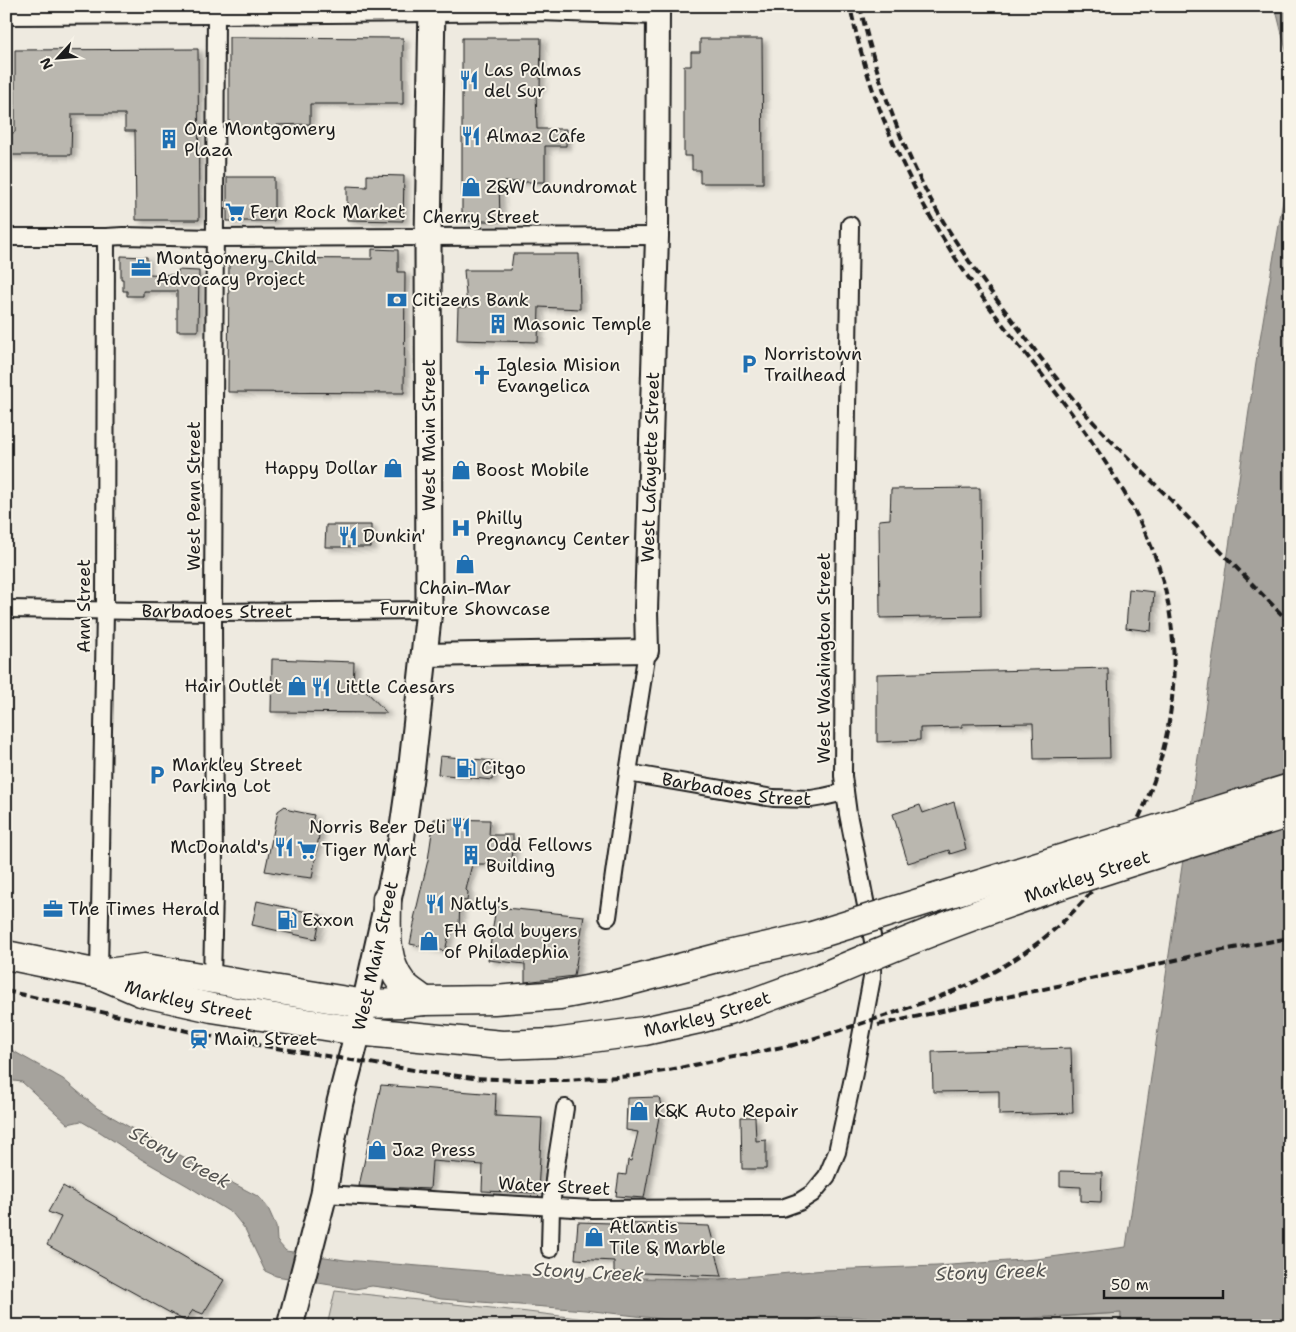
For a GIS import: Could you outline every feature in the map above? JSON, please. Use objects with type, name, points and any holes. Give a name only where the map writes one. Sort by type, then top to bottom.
[{"type":"highway","name":"Markley Street","points":[[99,974],[145,968],[365,1004],[494,1000],[560,994],[618,984],[812,936],[1290,788]]},
{"type":"highway","name":"Markley Street","points":[[6,956],[99,974],[141,992],[212,1008],[358,1031],[502,1045],[554,1043],[644,1031],[700,1019],[755,1002],[1024,897],[1290,813]]},
{"type":"highway","points":[[388,899],[387,947],[392,964],[402,983],[424,1001]]},
{"type":"main road","name":"West Main Street","points":[[290,1326],[322,1202],[340,1102],[365,1004],[401,841],[425,655],[429,610],[428,238],[432,8]]},
{"type":"street","points":[[6,12],[216,12],[432,8],[658,10]]},
{"type":"street","name":"West Lafayette Street","points":[[608,917],[647,652],[646,611],[657,236],[658,10]]},
{"type":"street","name":"West Penn Street","points":[[212,980],[214,888],[213,612],[216,12]]},
{"type":"street","name":"West Washington Street","points":[[782,1208],[800,1202],[813,1193],[827,1176],[837,1152],[872,978],[873,940],[848,814],[843,776],[850,225]]},
{"type":"street","name":"Cherry Street","points":[[6,237],[428,238],[657,236]]},
{"type":"street","name":"Ann Street","points":[[99,974],[105,610],[106,237]]},
{"type":"street","name":"Barbadoes Street","points":[[6,609],[213,612],[429,610]]},
{"type":"street","points":[[425,655],[647,652]]},
{"type":"street","name":"Barbadoes Street","points":[[628,773],[773,798],[811,799],[845,792]]},
{"type":"street","points":[[550,1249],[551,1207],[565,1108]]},
{"type":"street","name":"Water Street","points":[[322,1202],[592,1209],[782,1208]]},
{"type":"shaded area","points":[[335,1291],[528,1312],[641,1326],[327,1326]]},
{"type":"shaded area","points":[[1121,1313],[1121,1326],[920,1326]]},
{"type":"water","points":[[1275,6],[1290,6],[1290,66]]},
{"type":"water","name":"Stony Creek","points":[[1290,159],[1290,1326],[1121,1326],[1121,1313],[920,1324],[857,1317],[822,1317],[790,1326],[700,1326],[585,1310],[441,1299],[372,1286],[355,1289],[276,1276],[265,1271],[245,1229],[233,1214],[81,1121],[68,1124],[22,1082],[6,1080],[6,1047],[63,1079],[97,1108],[148,1138],[259,1197],[268,1208],[276,1226],[277,1241],[286,1251],[345,1260],[554,1277],[720,1279],[825,1270],[937,1266],[1036,1259],[1126,1247],[1256,363]]},
{"type":"building","points":[[229,37],[403,38],[403,104],[310,104],[310,124],[277,125],[277,128],[229,128]]},
{"type":"building","points":[[462,38],[541,38],[540,89],[536,89],[537,129],[566,129],[566,146],[545,146],[545,182],[499,182],[500,221],[462,221]]},
{"type":"building","points":[[700,39],[762,39],[763,183],[700,183],[700,170],[692,170],[692,156],[684,156],[684,66],[691,66],[691,52],[700,52]]},
{"type":"building","name":"One Montgomery Plaza","points":[[198,49],[199,220],[136,220],[135,131],[125,131],[125,114],[72,114],[71,155],[6,155],[6,136],[15,132],[15,50]]},
{"type":"building","points":[[367,175],[404,176],[403,221],[347,220],[347,186],[367,187]]},
{"type":"building","points":[[227,177],[274,177],[274,221],[227,221]]},
{"type":"building","points":[[372,249],[398,250],[398,272],[405,272],[404,393],[228,392],[229,258],[372,259]]},
{"type":"building","points":[[513,254],[579,254],[580,309],[539,307],[538,342],[457,340],[458,307],[467,307],[464,270],[511,270]]},
{"type":"building","points":[[121,256],[147,257],[147,274],[178,275],[178,270],[199,271],[198,331],[177,331],[177,291],[143,291],[143,296],[127,296],[127,291],[123,291],[123,279],[121,279]]},
{"type":"building","points":[[980,488],[981,616],[880,618],[879,520],[890,519],[891,489]]},
{"type":"building","name":"Dunkin'","points":[[326,525],[371,525],[371,547],[325,547]]},
{"type":"building","points":[[1129,589],[1154,592],[1151,631],[1126,628]]},
{"type":"building","points":[[272,659],[354,662],[353,691],[366,691],[387,713],[271,712]]},
{"type":"building","points":[[1108,668],[1110,758],[1034,759],[1033,723],[962,724],[962,727],[920,728],[920,740],[877,742],[877,674]]},
{"type":"building","name":"Citgo","points":[[440,756],[494,761],[492,780],[438,774]]},
{"type":"building","points":[[954,802],[966,849],[950,854],[949,850],[908,863],[893,814],[920,805],[923,813]]},
{"type":"building","points":[[285,806],[289,810],[314,815],[312,822],[321,823],[312,878],[265,871],[278,811]]},
{"type":"building","points":[[434,819],[490,820],[489,835],[513,835],[511,864],[472,864],[466,890],[468,892],[467,901],[460,900],[459,927],[451,926],[445,951],[410,944],[428,860]]},
{"type":"building","name":"Exxon","points":[[257,901],[321,915],[316,939],[252,925]]},
{"type":"building","points":[[496,907],[584,916],[574,976],[525,982],[525,964],[488,960]]},
{"type":"building","points":[[1071,1048],[1073,1113],[999,1115],[999,1091],[933,1092],[932,1052]]},
{"type":"building","points":[[381,1085],[496,1094],[495,1116],[542,1118],[538,1193],[482,1191],[483,1165],[432,1161],[430,1189],[359,1186]]},
{"type":"building","points":[[659,1097],[661,1106],[644,1198],[616,1196],[619,1174],[626,1175],[628,1160],[631,1161],[638,1132],[626,1130],[627,1098]]},
{"type":"building","points":[[741,1117],[755,1117],[756,1141],[766,1140],[766,1169],[742,1169]]},
{"type":"building","points":[[1060,1171],[1102,1172],[1101,1202],[1081,1201],[1081,1187],[1060,1186]]},
{"type":"building","points":[[63,1186],[224,1280],[203,1314],[193,1310],[185,1321],[47,1245],[61,1217],[48,1212]]},
{"type":"building","points":[[578,1222],[709,1226],[722,1276],[614,1272],[614,1261],[575,1259]]},
{"type":"tram line","points":[[1038,6],[1084,9],[1140,6]]},
{"type":"railway","points":[[790,1046],[895,1012],[969,985],[1004,966],[1058,926],[1082,903],[1103,877],[1122,850],[1138,820],[1151,789],[1161,757],[1173,691],[1174,658],[1171,624],[1165,591],[1156,559],[1143,528],[1124,493],[1088,436],[971,282],[921,199],[905,168],[878,106],[867,73],[850,6]]},
{"type":"railway","points":[[860,6],[878,74],[912,162],[931,200],[951,233],[994,297],[1086,414],[1290,623]]},
{"type":"railway","points":[[878,1025],[1206,953],[1290,938]]},
{"type":"railway","points":[[6,991],[233,1041],[473,1078],[566,1080],[633,1076],[797,1044]]},
{"type":"place","name":"Las Palmas del Sur","points":[[469,80]]},
{"type":"place","name":"Almaz Cafe","points":[[471,136]]},
{"type":"place","name":"One Montgomery Plaza","points":[[169,139]]},
{"type":"place","name":"Z&W Laundromat","points":[[471,187]]},
{"type":"place","name":"Fern Rock Market","points":[[235,212]]},
{"type":"place","name":"Montgomery Child Advocacy Project","points":[[141,268]]},
{"type":"place","name":"Citizens Bank","points":[[397,300]]},
{"type":"place","name":"Masonic Temple","points":[[498,324]]},
{"type":"place","name":"Norristown Trailhead","points":[[749,364]]},
{"type":"place","name":"Iglesia Mision Evangelica","points":[[482,375]]},
{"type":"place","name":"Happy Dollar","points":[[393,468]]},
{"type":"place","name":"Boost Mobile","points":[[461,470]]},
{"type":"place","name":"Philly Pregnancy Center","points":[[461,528]]},
{"type":"place","name":"Dunkin'","points":[[348,536]]},
{"type":"place","name":"Chain-Mar Furniture Showcase","points":[[465,564]]},
{"type":"place","name":"Hair Outlet","points":[[297,686]]},
{"type":"place","name":"Little Caesars","points":[[321,687]]},
{"type":"place","name":"Citgo","points":[[466,768]]},
{"type":"place","name":"Markley Street Parking Lot","points":[[157,775]]},
{"type":"place","name":"Norris Beer Deli","points":[[461,827]]},
{"type":"place","name":"McDonald's","points":[[284,847]]},
{"type":"place","name":"Tiger Mart","points":[[307,850]]},
{"type":"place","name":"Odd Fellows Building","points":[[471,855]]},
{"type":"place","name":"Natly's","points":[[435,904]]},
{"type":"place","name":"The Times Herald","points":[[53,909]]},
{"type":"place","name":"Exxon","points":[[287,920]]},
{"type":"place","name":"FH Gold buyers of Philadephia","points":[[429,941]]},
{"type":"place","name":"Main Street","points":[[199,1039]]},
{"type":"place","name":"K&K Auto Repair","points":[[639,1111]]},
{"type":"place","name":"Jaz Press","points":[[377,1150]]},
{"type":"place","name":"Atlantis Tile & Marble","points":[[594,1237]]}]
